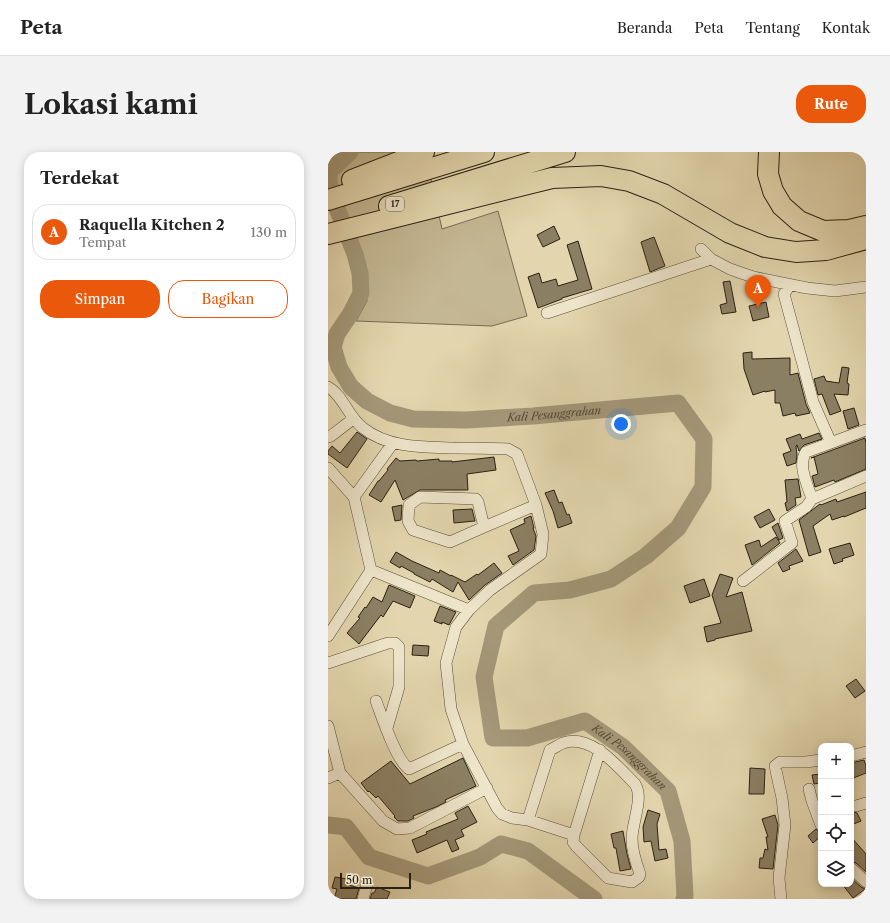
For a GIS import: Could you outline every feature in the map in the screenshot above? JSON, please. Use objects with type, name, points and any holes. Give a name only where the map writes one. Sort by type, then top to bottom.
[{"type":"highway","points":[[328,190],[424,152]]},
{"type":"highway","name":"17","points":[[328,200],[484,152]]},
{"type":"highway","name":"17","points":[[328,224],[465,192],[565,152]]},
{"type":"highway","points":[[769,152],[768,174],[773,191],[782,206],[798,221],[823,231],[849,230],[866,226]]},
{"type":"highway","points":[[328,234],[465,192],[552,178],[601,176],[629,181],[663,194],[730,233],[765,247],[796,252],[826,250],[866,239]]},
{"type":"street","points":[[701,249],[711,259],[730,269],[753,277],[807,288],[835,291],[866,287]]},
{"type":"street","points":[[547,313],[711,259]]},
{"type":"street","points":[[790,285],[784,294],[812,402],[831,443]]},
{"type":"street","points":[[328,387],[335,391],[353,419],[372,435],[393,443],[419,447],[508,449],[517,454],[536,505],[544,534],[542,554],[490,590],[469,610],[456,627],[446,663],[451,709],[463,744],[497,808],[502,814],[512,818],[528,820],[574,836]]},
{"type":"street","points":[[328,437],[353,419]]},
{"type":"street","points":[[812,499],[802,466],[803,456],[806,452],[866,430]]},
{"type":"street","points":[[354,497],[393,443]]},
{"type":"street","points":[[328,468],[354,497],[371,570],[328,636]]},
{"type":"street","points":[[743,581],[792,543],[785,520],[806,507],[812,499],[866,476]]},
{"type":"street","points":[[484,527],[476,499],[420,497],[409,505],[408,521],[413,530],[450,542],[536,505]]},
{"type":"street","points":[[371,570],[469,610]]},
{"type":"street","points":[[328,663],[388,643],[395,643],[398,647],[399,687],[387,728]]},
{"type":"street","points":[[376,701],[398,754],[405,767],[409,769],[463,744]]},
{"type":"street","points":[[328,726],[340,773],[383,821],[397,829],[410,828],[487,788]]},
{"type":"street","points":[[528,820],[550,750],[565,742],[582,742],[600,750],[638,788],[639,795],[632,828],[632,841],[640,874],[639,878],[632,882],[608,878],[576,846],[574,842],[574,836],[600,750]]},
{"type":"street","points":[[854,755],[866,752]]},
{"type":"street","points":[[781,899],[779,878],[785,825],[782,798],[775,766],[780,762],[818,760]]},
{"type":"street","points":[[328,778],[340,773]]},
{"type":"street","points":[[809,789],[818,817]]},
{"type":"street","points":[[854,871],[866,882]]},
{"type":"street","points":[[363,899],[367,884]]},
{"type":"shaded area","points":[[328,152],[425,152],[442,229],[498,211],[527,316],[492,326],[356,321],[367,301],[361,255],[328,163]]},
{"type":"building","points":[[554,226],[560,239],[543,247],[537,235]]},
{"type":"building","points":[[654,237],[665,266],[650,272],[641,242]]},
{"type":"building","points":[[578,241],[592,289],[562,298],[538,308],[528,277],[539,273],[542,283],[556,279],[558,286],[578,280],[567,245]]},
{"type":"building","points":[[730,281],[736,312],[722,314],[720,305],[727,303],[723,282]]},
{"type":"building","points":[[766,302],[769,317],[753,321],[749,306]]},
{"type":"building","points":[[752,352],[752,359],[790,358],[790,375],[798,373],[806,404],[810,413],[796,416],[795,413],[783,416],[780,403],[775,403],[775,390],[765,391],[753,395],[744,369],[743,353]]},
{"type":"building","points":[[842,367],[849,368],[847,383],[849,384],[848,395],[834,394],[841,411],[830,415],[822,394],[818,395],[814,379],[824,376],[826,381],[839,383]]},
{"type":"building","points":[[854,408],[859,425],[848,429],[843,411]]},
{"type":"building","points":[[357,432],[367,439],[347,468],[328,454],[328,451],[332,446],[340,453]]},
{"type":"building","points":[[819,433],[822,439],[804,445],[799,451],[797,445],[796,446],[796,463],[787,466],[783,454],[791,451],[786,439],[800,434],[802,439]]},
{"type":"building","points":[[865,438],[866,469],[835,482],[834,480],[815,487],[812,476],[818,474],[814,457],[811,458]]},
{"type":"building","points":[[494,457],[496,470],[467,474],[468,490],[420,490],[403,500],[395,480],[381,502],[369,495],[396,458],[400,461],[439,459],[439,461],[452,462]]},
{"type":"building","points":[[798,479],[801,497],[795,498],[796,505],[787,511],[785,503],[787,502],[785,480]]},
{"type":"building","points":[[554,490],[559,503],[562,502],[572,523],[558,528],[553,511],[545,493]]},
{"type":"building","points":[[866,492],[866,508],[832,520],[830,514],[813,526],[821,552],[809,556],[799,520],[820,504],[821,505],[836,499],[837,502]]},
{"type":"building","points":[[402,505],[401,520],[395,521],[392,507]]},
{"type":"building","points":[[472,509],[475,521],[454,523],[453,510]]},
{"type":"building","points":[[769,509],[775,520],[760,528],[754,517]]},
{"type":"building","points":[[531,516],[536,536],[534,550],[513,565],[508,556],[519,551],[510,530],[525,523],[524,519]]},
{"type":"building","points":[[778,523],[783,538],[779,540],[772,527]]},
{"type":"building","points":[[776,537],[780,543],[752,565],[745,545],[759,540],[761,547]]},
{"type":"building","points":[[850,543],[854,555],[842,559],[843,561],[834,564],[829,549]]},
{"type":"building","points":[[796,549],[803,561],[789,566],[790,569],[783,572],[778,563]]},
{"type":"building","points":[[396,552],[439,573],[440,570],[465,582],[477,574],[478,575],[494,563],[502,573],[485,585],[469,600],[458,582],[453,592],[432,579],[430,582],[401,566],[400,568],[390,562]]},
{"type":"building","points":[[720,574],[733,578],[726,597],[742,592],[752,631],[707,642],[704,627],[721,623],[712,595]]},
{"type":"building","points":[[704,579],[710,596],[690,603],[684,586]]},
{"type":"building","points":[[389,585],[415,596],[410,608],[393,601],[383,617],[381,615],[359,644],[347,633],[360,618],[358,617],[373,597],[382,602]]},
{"type":"building","points":[[440,606],[456,612],[449,625],[434,621]]},
{"type":"building","points":[[413,645],[429,646],[428,656],[412,655]]},
{"type":"building","points":[[856,679],[865,691],[855,698],[846,686]]},
{"type":"building","points":[[463,758],[476,786],[445,800],[446,802],[436,807],[413,816],[414,818],[408,821],[398,821],[378,796],[376,798],[369,791],[368,792],[361,783],[391,761],[410,784]]},
{"type":"building","points":[[864,760],[866,773],[854,778],[854,762]]},
{"type":"building","points":[[750,768],[765,769],[764,794],[749,794]]},
{"type":"building","points":[[818,774],[818,783],[814,784],[812,775]]},
{"type":"building","points":[[468,806],[477,822],[461,830],[464,836],[455,840],[459,849],[452,852],[447,840],[417,853],[412,840],[427,834],[426,832],[458,819],[455,813]]},
{"type":"building","points":[[648,810],[660,814],[657,824],[659,850],[666,849],[668,858],[655,861],[651,841],[644,842],[643,827]]},
{"type":"building","points":[[854,812],[857,813],[861,821],[854,824]]},
{"type":"building","points":[[775,815],[778,825],[773,869],[759,868],[760,858],[763,858],[765,849],[768,850],[766,837],[768,837],[762,819]]},
{"type":"building","points":[[816,829],[818,830],[818,839],[813,843],[808,836]]},
{"type":"building","points":[[623,831],[631,869],[620,871],[616,848],[614,848],[611,834]]},
{"type":"building","points":[[854,840],[866,854],[866,872],[854,862]]},
{"type":"building","points":[[335,877],[347,879],[346,884],[359,888],[356,899],[334,899],[337,889],[332,888]]},
{"type":"building","points":[[854,881],[865,889],[853,898],[844,887],[854,887]]},
{"type":"building","points":[[377,887],[390,892],[387,899],[370,899],[372,893],[374,893]]},
{"type":"waterway","name":"Kali Pesanggrahan","points":[[350,152],[329,172],[329,183],[333,198],[355,254],[360,273],[361,293],[351,313],[337,334],[333,347],[339,367],[351,387],[367,401],[390,413],[413,419],[466,420],[533,416],[678,403],[704,439],[703,487],[678,528],[646,556],[611,579],[570,590],[534,593],[496,626],[484,677],[493,738],[527,738],[585,721],[623,747],[668,791],[682,841],[684,899]]},
{"type":"waterway","name":"Kali Pesanggrahan","points":[[328,825],[346,827],[369,857],[428,876],[480,857],[501,844],[528,851],[594,899]]},
{"type":"place","name":"Raquella Kitchen 2","points":[[758,308]]}]
